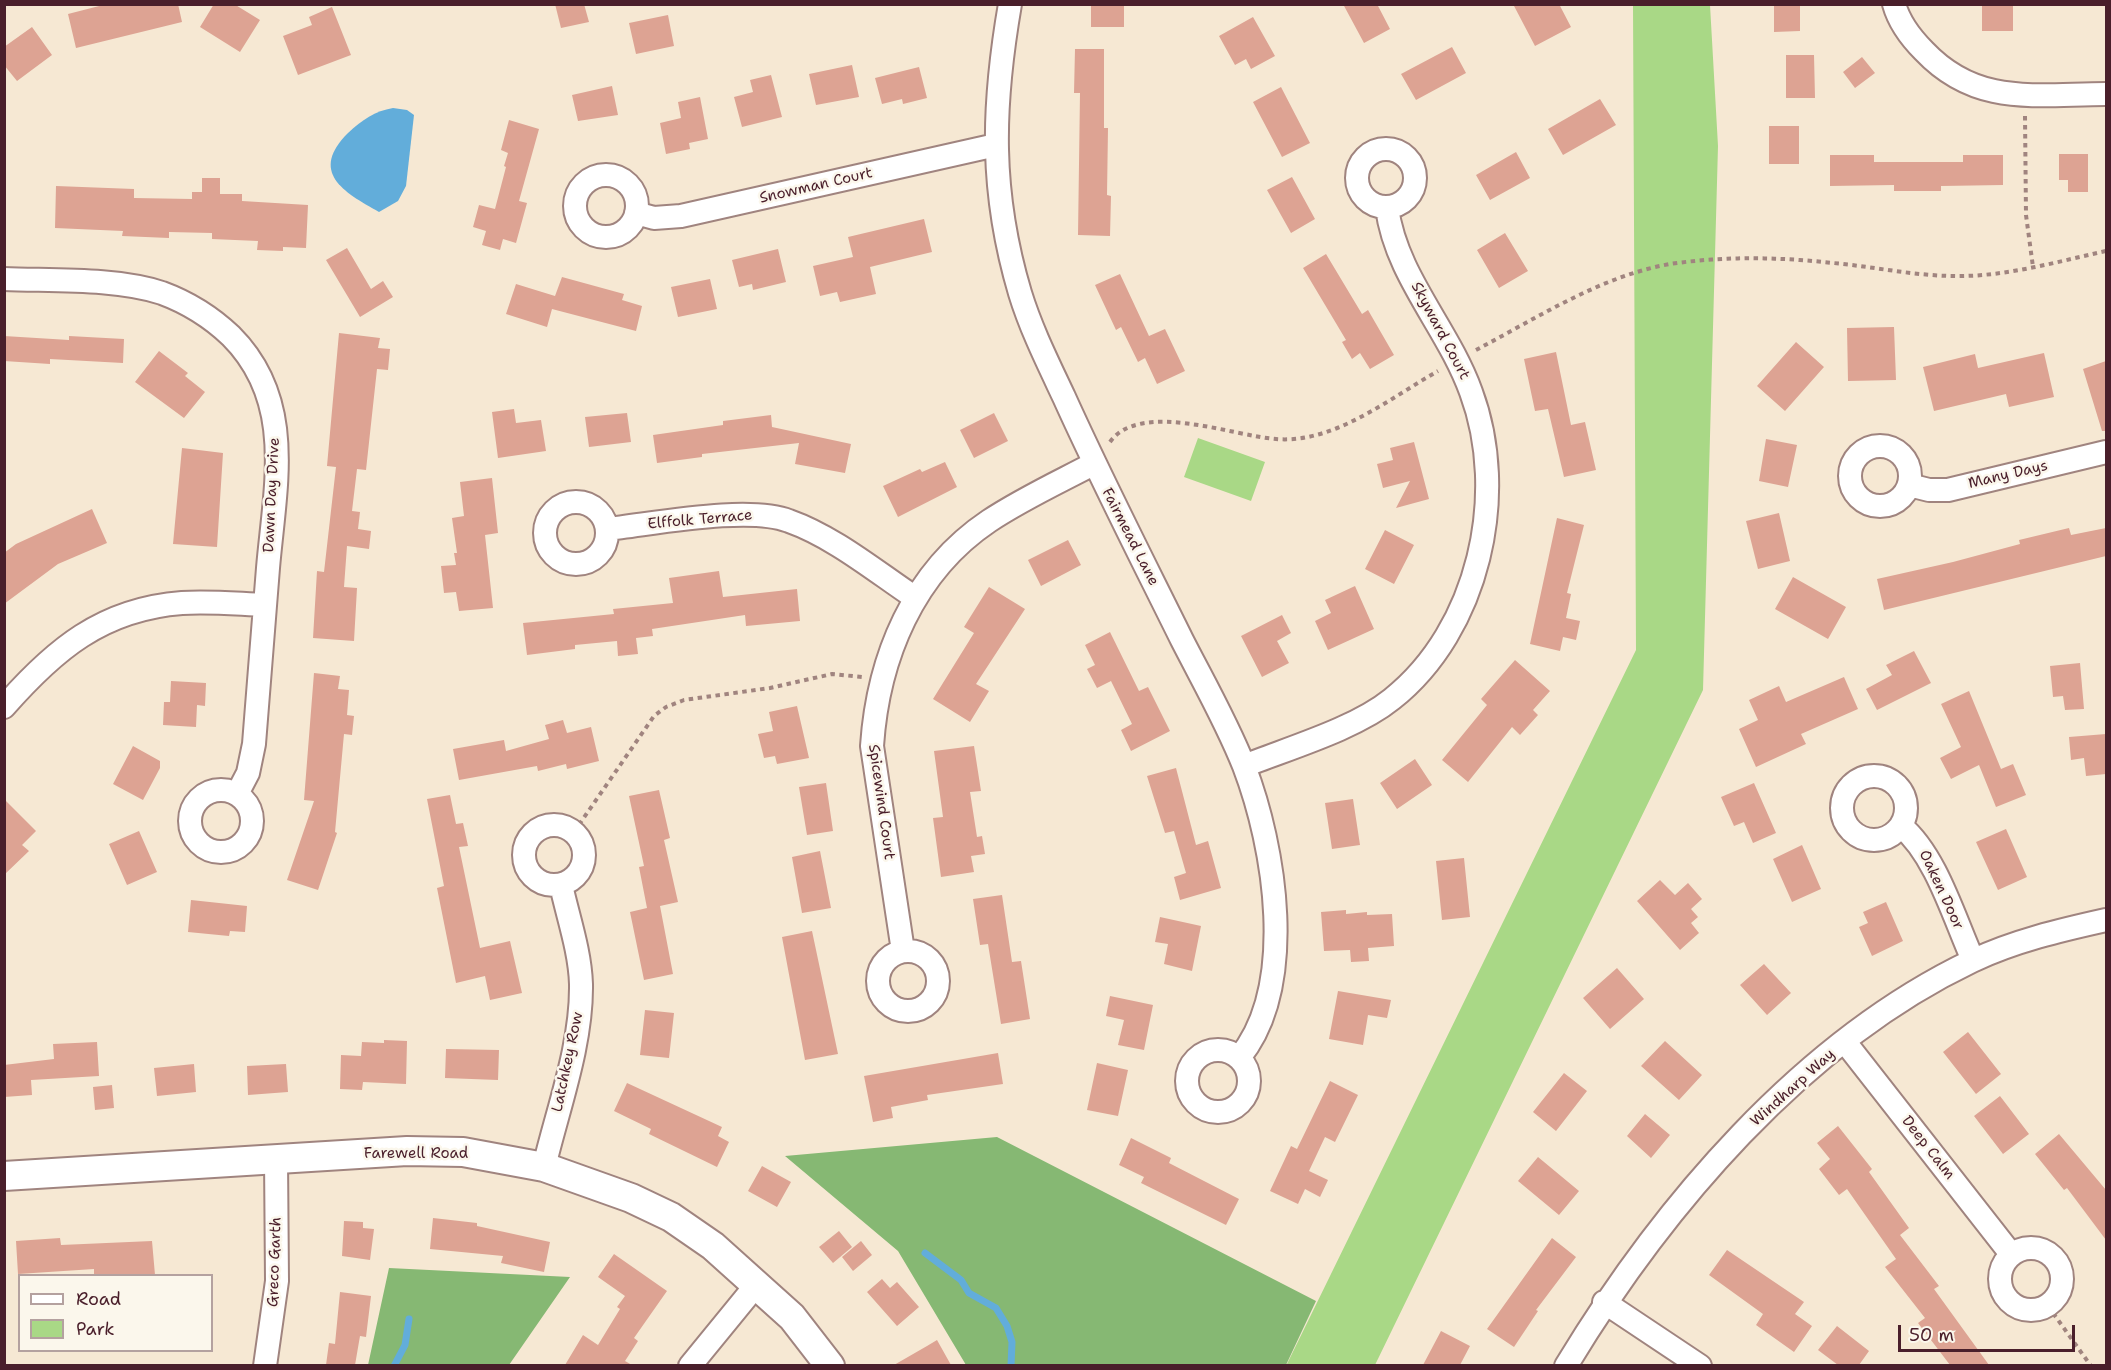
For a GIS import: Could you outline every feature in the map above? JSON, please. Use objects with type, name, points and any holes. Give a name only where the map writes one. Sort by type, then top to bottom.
[{"type":"street","name":"Fairmead Lane","points":[[1010,4],[997,81],[996,146],[1000,207],[1021,297],[1094,464],[1244,766],[1268,847],[1275,889],[1275,928],[1264,1014],[1252,1041],[1239,1058]]},
{"type":"street","points":[[1894,4],[1904,28],[1919,46],[1953,77],[1995,93],[2106,94]]},
{"type":"street","name":"Snowman Court","points":[[636,213],[654,218],[681,216],[996,146]]},
{"type":"street","name":"Skyward Court","points":[[1244,766],[1374,712],[1393,698],[1433,656],[1467,592],[1478,561],[1485,527],[1487,492],[1485,453],[1479,418],[1458,360],[1400,259],[1387,208]]},
{"type":"street","name":"Dawn Day Drive","points":[[4,279],[95,284],[160,293],[189,304],[216,322],[241,347],[259,372],[272,405],[277,435],[277,466],[254,744],[248,773],[237,794]]},
{"type":"street","name":"Many Days","points":[[1909,485],[1929,490],[1948,490],[2106,452]]},
{"type":"street","name":"Spicewind Court","points":[[903,951],[872,746],[874,714],[892,646],[914,597],[956,549],[987,522],[1094,464]]},
{"type":"street","name":"Elffolk Terrace","points":[[608,529],[740,515],[788,520],[814,532],[914,597]]},
{"type":"street","points":[[4,707],[38,669],[68,644],[118,617],[182,603],[265,605]]},
{"type":"street","points":[[562,825],[574,831],[582,842],[585,855],[581,869],[573,879],[561,885],[547,885],[535,879],[526,868],[523,854],[526,841],[542,827],[562,825]]},
{"type":"street","name":"Oaken Door","points":[[1901,826],[1916,839],[1926,856],[1973,960]]},
{"type":"street","name":"Latchkey Row","points":[[544,1167],[579,1013],[581,982],[561,885]]},
{"type":"street","name":"Windharp Way","points":[[1566,1365],[1604,1302],[1668,1218],[1735,1141],[1780,1096],[1845,1042],[1923,987],[1973,960],[2031,938],[2106,920]]},
{"type":"street","name":"Deep Calm","points":[[1845,1042],[2011,1254]]},
{"type":"street","name":"Farewell Road","points":[[4,1176],[407,1151],[463,1152],[544,1167],[609,1189],[671,1217],[713,1246],[792,1317],[830,1365]]},
{"type":"street","name":"Greco Garth","points":[[265,1365],[277,1281],[276,1158]]},
{"type":"street","points":[[2025,1248],[2045,1250],[2059,1264],[2063,1277],[2061,1288],[2056,1299],[2048,1306],[2026,1311],[2007,1300],[2001,1290],[2000,1277],[2002,1266],[2011,1254],[2025,1248]]},
{"type":"street","points":[[690,1365],[757,1284]]},
{"type":"street","points":[[1604,1302],[1700,1365]]},
{"type":"path","points":[[2025,94],[2026,215],[2033,267]]},
{"type":"path","points":[[1094,464],[1117,431],[1142,424],[1175,422],[1276,439],[1301,439],[1323,434],[1458,360],[1598,288],[1636,273],[1668,264],[1719,258],[1774,258],[1834,263],[1910,274],[1964,276],[2033,267],[2106,251]]},
{"type":"path","points":[[574,831],[654,716],[666,707],[684,700],[771,688],[832,674],[850,674],[881,681]]},
{"type":"path","points":[[2048,1306],[2091,1365]]},
{"type":"green space","points":[[1633,5],[1710,5],[1718,146],[1703,690],[1375,1365],[1286,1366],[1636,650]]},
{"type":"green space","points":[[1198,438],[1265,462],[1251,501],[1184,477]]},
{"type":"green space","points":[[997,1137],[1316,1301],[1286,1365],[966,1365],[898,1251],[785,1156]]},
{"type":"green space","points":[[389,1268],[570,1277],[509,1365],[368,1365]]},
{"type":"water","points":[[393,108],[407,110],[414,115],[406,186],[398,201],[379,212],[353,197],[335,180],[331,170],[331,159],[337,147],[353,128],[375,114]]},
{"type":"building","points":[[107,4],[178,4],[182,22],[76,48],[68,14]]},
{"type":"building","points":[[214,4],[234,4],[260,20],[240,52],[200,27]]},
{"type":"building","points":[[555,4],[584,4],[589,22],[561,28]]},
{"type":"building","points":[[1091,4],[1124,4],[1124,27],[1091,27]]},
{"type":"building","points":[[1343,4],[1377,4],[1390,29],[1364,43]]},
{"type":"building","points":[[1513,4],[1559,4],[1571,27],[1535,46]]},
{"type":"building","points":[[1774,4],[1800,4],[1800,31],[1774,32]]},
{"type":"building","points":[[1982,4],[2013,4],[2013,31],[1982,31]]},
{"type":"building","points":[[332,7],[351,55],[298,75],[283,36],[312,25],[309,17]]},
{"type":"building","points":[[668,15],[674,46],[636,54],[629,23]]},
{"type":"building","points":[[1253,17],[1275,56],[1251,69],[1246,59],[1235,65],[1219,36]]},
{"type":"building","points":[[32,27],[52,55],[17,81],[4,65],[4,47]]},
{"type":"building","points":[[1452,47],[1466,73],[1416,100],[1401,74]]},
{"type":"building","points":[[1075,49],[1104,49],[1104,128],[1108,128],[1107,195],[1111,196],[1110,236],[1078,235],[1080,93],[1074,93]]},
{"type":"building","points":[[1786,55],[1814,55],[1815,98],[1786,98]]},
{"type":"building","points":[[1862,57],[1875,73],[1855,88],[1843,72]]},
{"type":"building","points":[[852,65],[859,97],[816,105],[809,74]]},
{"type":"building","points":[[919,67],[927,98],[903,104],[902,99],[882,104],[875,78]]},
{"type":"building","points":[[771,75],[782,117],[742,127],[734,97],[753,92],[750,80]]},
{"type":"building","points":[[612,86],[618,115],[578,121],[572,95]]},
{"type":"building","points":[[1281,87],[1310,143],[1282,157],[1253,102]]},
{"type":"building","points":[[700,97],[708,139],[689,143],[690,149],[666,154],[660,123],[681,118],[678,102]]},
{"type":"building","points":[[1600,99],[1616,125],[1563,155],[1548,129]]},
{"type":"building","points":[[509,120],[539,129],[519,201],[527,203],[516,243],[503,239],[500,250],[482,245],[486,231],[473,227],[479,205],[495,209],[506,167],[504,166],[508,153],[501,150]]},
{"type":"building","points":[[1769,126],[1799,126],[1799,164],[1769,164]]},
{"type":"building","points":[[1516,152],[1530,178],[1490,200],[1476,175]]},
{"type":"building","points":[[2059,154],[2088,154],[2088,192],[2068,192],[2068,180],[2059,180]]},
{"type":"building","points":[[1830,155],[1874,155],[1874,162],[1963,162],[1963,155],[2003,155],[2003,185],[1941,186],[1941,191],[1894,191],[1894,185],[1830,186]]},
{"type":"building","points":[[1292,177],[1315,219],[1291,233],[1267,190]]},
{"type":"building","points":[[202,178],[220,178],[220,194],[242,194],[242,201],[308,205],[306,248],[283,247],[283,251],[257,250],[258,241],[212,239],[212,233],[169,232],[169,238],[122,236],[123,231],[55,228],[56,186],[134,189],[134,198],[192,199],[192,192],[202,192]]},
{"type":"building","points":[[924,219],[932,252],[870,267],[876,294],[840,302],[837,292],[820,296],[813,266],[853,257],[848,237]]},
{"type":"building","points":[[1505,233],[1528,271],[1499,288],[1477,250]]},
{"type":"building","points":[[347,248],[371,289],[383,281],[393,297],[360,317],[326,260]]},
{"type":"building","points":[[778,249],[786,282],[753,290],[752,284],[739,287],[732,260]]},
{"type":"building","points":[[1326,254],[1362,314],[1368,310],[1394,355],[1370,369],[1360,353],[1352,359],[1342,342],[1346,340],[1303,268]]},
{"type":"building","points":[[1120,274],[1149,336],[1165,329],[1185,371],[1157,384],[1145,358],[1138,362],[1121,327],[1116,330],[1095,285]]},
{"type":"building","points":[[562,277],[624,294],[622,300],[642,306],[636,331],[552,309],[547,327],[506,314],[516,284],[555,296]]},
{"type":"building","points":[[710,279],[717,309],[678,317],[671,287]]},
{"type":"building","points":[[1894,327],[1896,380],[1848,381],[1847,328]]},
{"type":"building","points":[[339,333],[380,338],[378,348],[390,349],[388,370],[377,369],[366,470],[357,469],[352,511],[360,512],[358,529],[371,531],[369,549],[347,546],[344,587],[357,588],[354,641],[313,638],[317,571],[324,572],[336,467],[327,466]]},
{"type":"building","points":[[4,336],[69,340],[69,336],[124,339],[123,363],[50,359],[50,364],[4,361]]},
{"type":"building","points":[[1796,342],[1824,367],[1785,411],[1757,386]]},
{"type":"building","points":[[159,351],[188,373],[185,376],[205,392],[184,418],[135,382]]},
{"type":"building","points":[[1556,352],[1571,425],[1585,422],[1596,470],[1564,477],[1548,409],[1535,411],[1524,359]]},
{"type":"building","points":[[2044,353],[2054,397],[2009,407],[2006,394],[1934,411],[1923,367],[1975,354],[1978,368]]},
{"type":"building","points":[[2106,361],[2106,431],[2102,431],[2083,369]]},
{"type":"building","points":[[514,409],[516,423],[541,420],[546,451],[498,458],[492,412]]},
{"type":"building","points":[[627,413],[631,442],[589,447],[585,417]]},
{"type":"building","points":[[994,413],[1008,441],[974,458],[960,430]]},
{"type":"building","points":[[771,415],[772,427],[851,444],[845,473],[795,464],[799,443],[702,454],[702,457],[657,463],[653,435],[723,425],[723,421]]},
{"type":"building","points":[[1766,439],[1797,445],[1788,487],[1759,481]]},
{"type":"building","points":[[1414,442],[1429,499],[1396,508],[1410,481],[1383,488],[1377,464],[1393,460],[1390,448]]},
{"type":"building","points":[[182,448],[223,453],[217,547],[173,544]]},
{"type":"building","points":[[945,462],[957,487],[898,517],[883,486],[920,469],[922,472]]},
{"type":"building","points":[[492,478],[498,533],[485,535],[493,608],[459,611],[456,592],[444,593],[441,566],[456,565],[454,553],[457,553],[452,518],[464,516],[460,482]]},
{"type":"building","points":[[92,509],[107,543],[58,564],[4,604],[4,553],[16,544]]},
{"type":"building","points":[[1779,513],[1790,561],[1758,569],[1746,521]]},
{"type":"building","points":[[1557,518],[1584,525],[1567,593],[1571,594],[1566,618],[1580,621],[1576,640],[1563,637],[1560,651],[1530,644]]},
{"type":"building","points":[[2069,528],[2071,535],[2106,528],[2106,556],[1884,610],[1877,579],[1953,562],[2020,544],[2019,540]]},
{"type":"building","points":[[1385,530],[1414,545],[1394,584],[1365,569]]},
{"type":"building","points":[[1068,540],[1081,565],[1041,586],[1028,560]]},
{"type":"building","points":[[719,571],[723,597],[797,589],[800,621],[746,626],[745,615],[652,629],[653,636],[636,638],[638,654],[618,656],[617,641],[575,645],[575,649],[527,655],[523,623],[614,614],[613,609],[673,603],[669,578]]},
{"type":"building","points":[[1793,577],[1846,607],[1828,639],[1775,609]]},
{"type":"building","points":[[1355,586],[1374,629],[1328,650],[1315,621],[1331,613],[1325,600]]},
{"type":"building","points":[[989,587],[1025,609],[976,684],[989,691],[970,722],[933,699],[974,633],[964,627]]},
{"type":"building","points":[[1282,615],[1291,633],[1277,641],[1289,663],[1262,677],[1241,636]]},
{"type":"building","points":[[1110,632],[1139,691],[1148,687],[1170,731],[1131,751],[1121,730],[1132,724],[1111,681],[1097,688],[1087,669],[1095,665],[1085,645]]},
{"type":"building","points":[[1914,651],[1931,683],[1877,710],[1866,689],[1892,675],[1886,665]]},
{"type":"building","points":[[1515,660],[1550,691],[1533,710],[1538,715],[1520,735],[1512,727],[1468,782],[1442,760],[1487,705],[1481,699]]},
{"type":"building","points":[[2080,663],[2084,709],[2065,710],[2063,696],[2053,697],[2050,666]]},
{"type":"building","points":[[314,673],[340,676],[338,689],[349,690],[347,715],[354,716],[352,735],[344,734],[335,832],[337,833],[318,890],[287,880],[314,801],[304,800]]},
{"type":"building","points":[[1844,677],[1858,709],[1801,734],[1806,744],[1756,767],[1739,729],[1758,720],[1749,700],[1779,686],[1786,702]]},
{"type":"building","points":[[171,681],[206,683],[205,706],[197,705],[196,727],[163,725],[164,702],[170,702]]},
{"type":"building","points":[[1969,691],[2001,769],[2013,764],[2026,795],[1996,807],[1979,765],[1951,779],[1940,758],[1961,747],[1941,704]]},
{"type":"building","points":[[797,706],[809,758],[777,764],[775,756],[764,758],[758,734],[773,731],[769,712]]},
{"type":"building","points":[[563,720],[567,733],[591,727],[599,761],[567,769],[566,764],[538,771],[537,766],[459,780],[453,749],[504,740],[506,751],[549,739],[545,725]]},
{"type":"building","points":[[2106,734],[2106,774],[2086,776],[2084,758],[2071,760],[2069,737]]},
{"type":"building","points":[[133,746],[160,761],[160,768],[143,800],[113,784]]},
{"type":"building","points":[[974,746],[981,791],[970,792],[977,837],[982,836],[985,854],[971,856],[974,872],[941,877],[933,818],[943,817],[934,751]]},
{"type":"building","points":[[1415,759],[1432,785],[1397,809],[1380,783]]},
{"type":"building","points":[[1176,768],[1196,845],[1208,841],[1221,888],[1180,900],[1174,877],[1186,873],[1174,831],[1165,833],[1147,776]]},
{"type":"building","points":[[826,783],[833,831],[807,835],[799,787]]},
{"type":"building","points":[[1754,783],[1776,833],[1753,843],[1744,822],[1734,826],[1721,797]]},
{"type":"building","points":[[659,790],[670,838],[664,840],[678,902],[660,906],[673,974],[644,980],[630,912],[647,908],[639,867],[644,866],[629,796]]},
{"type":"building","points":[[450,795],[456,824],[463,823],[468,846],[459,847],[480,948],[510,941],[522,993],[490,1000],[485,976],[456,983],[437,888],[444,886],[427,799]]},
{"type":"building","points":[[4,799],[36,831],[22,845],[29,851],[4,875]]},
{"type":"building","points":[[1353,799],[1360,845],[1332,849],[1325,803]]},
{"type":"building","points":[[2006,829],[2027,877],[1998,890],[1976,842]]},
{"type":"building","points":[[139,831],[157,872],[127,885],[109,844]]},
{"type":"building","points":[[1802,845],[1821,889],[1792,902],[1773,859]]},
{"type":"building","points":[[820,851],[831,908],[802,913],[792,857]]},
{"type":"building","points":[[1464,858],[1470,917],[1442,920],[1436,861]]},
{"type":"building","points":[[1660,880],[1675,895],[1688,883],[1702,899],[1691,909],[1698,917],[1691,923],[1699,933],[1680,950],[1637,901]]},
{"type":"building","points":[[1002,895],[1012,962],[1021,961],[1030,1019],[1001,1024],[988,944],[980,945],[973,899]]},
{"type":"building","points":[[191,900],[247,906],[245,932],[230,931],[229,936],[188,932]]},
{"type":"building","points":[[1886,902],[1903,941],[1872,956],[1859,927],[1868,923],[1863,912]]},
{"type":"building","points":[[1346,910],[1346,914],[1367,912],[1367,915],[1392,914],[1394,946],[1368,948],[1369,961],[1351,962],[1350,950],[1324,951],[1321,912]]},
{"type":"building","points":[[1160,917],[1201,926],[1192,971],[1164,964],[1168,944],[1155,942]]},
{"type":"building","points":[[812,931],[838,1054],[805,1060],[782,937]]},
{"type":"building","points":[[1764,964],[1791,993],[1767,1015],[1740,985]]},
{"type":"building","points":[[1617,968],[1644,999],[1610,1029],[1583,998]]},
{"type":"building","points":[[1338,991],[1391,1000],[1387,1018],[1368,1015],[1363,1045],[1329,1039]]},
{"type":"building","points":[[1110,996],[1153,1005],[1144,1050],[1118,1045],[1124,1020],[1106,1016]]},
{"type":"building","points":[[645,1010],[674,1013],[669,1058],[640,1055]]},
{"type":"building","points":[[1968,1032],[2001,1074],[1976,1094],[1943,1052]]},
{"type":"building","points":[[384,1040],[407,1041],[406,1084],[363,1082],[362,1090],[340,1089],[341,1055],[361,1056],[362,1042],[384,1043]]},
{"type":"building","points":[[1665,1041],[1702,1075],[1679,1100],[1641,1066]]},
{"type":"building","points":[[97,1042],[99,1076],[31,1080],[32,1095],[4,1097],[4,1065],[54,1059],[53,1044]]},
{"type":"building","points":[[446,1049],[499,1050],[498,1080],[445,1078]]},
{"type":"building","points":[[998,1053],[1003,1084],[927,1095],[928,1100],[891,1107],[893,1118],[873,1122],[864,1076]]},
{"type":"building","points":[[1097,1063],[1128,1070],[1118,1116],[1087,1110]]},
{"type":"building","points":[[194,1064],[196,1092],[157,1096],[154,1068]]},
{"type":"building","points":[[286,1064],[288,1092],[248,1095],[247,1066]]},
{"type":"building","points":[[1564,1073],[1587,1091],[1556,1131],[1533,1112]]},
{"type":"building","points":[[1330,1081],[1358,1095],[1335,1142],[1325,1137],[1309,1171],[1328,1180],[1320,1197],[1305,1189],[1298,1204],[1270,1191],[1291,1146],[1297,1149]]},
{"type":"building","points":[[627,1083],[722,1127],[718,1136],[729,1142],[717,1167],[649,1134],[651,1129],[614,1111]]},
{"type":"building","points":[[112,1085],[114,1108],[95,1110],[93,1087]]},
{"type":"building","points":[[2000,1096],[2029,1134],[2003,1154],[1974,1116]]},
{"type":"building","points":[[1645,1114],[1670,1135],[1651,1158],[1627,1136]]},
{"type":"building","points":[[1838,1126],[1872,1169],[1869,1172],[1909,1228],[1900,1235],[1939,1286],[1934,1289],[1989,1365],[1950,1365],[1918,1323],[1925,1318],[1885,1267],[1896,1259],[1847,1189],[1839,1195],[1819,1169],[1830,1159],[1817,1143]]},
{"type":"building","points":[[2059,1134],[2106,1190],[2106,1240],[2067,1188],[2064,1190],[2035,1154]]},
{"type":"building","points":[[1131,1138],[1171,1158],[1169,1163],[1239,1199],[1226,1225],[1141,1183],[1144,1177],[1119,1165]]},
{"type":"building","points":[[1538,1157],[1579,1191],[1559,1215],[1518,1181]]},
{"type":"building","points":[[762,1166],[791,1182],[777,1207],[748,1191]]},
{"type":"building","points":[[433,1218],[477,1223],[477,1226],[550,1242],[544,1272],[501,1263],[503,1256],[430,1249]]},
{"type":"building","points":[[344,1221],[363,1222],[363,1228],[374,1229],[370,1260],[342,1256]]},
{"type":"building","points":[[839,1231],[852,1247],[833,1263],[819,1247]]},
{"type":"building","points":[[60,1238],[61,1245],[152,1241],[155,1274],[94,1274],[94,1269],[18,1274],[16,1241]]},
{"type":"building","points":[[1552,1238],[1576,1257],[1536,1310],[1538,1311],[1514,1347],[1487,1329]]},
{"type":"building","points":[[861,1241],[872,1255],[853,1271],[842,1257]]},
{"type":"building","points":[[1727,1250],[1804,1302],[1795,1314],[1812,1326],[1794,1352],[1756,1325],[1763,1314],[1709,1275]]},
{"type":"building","points":[[614,1254],[667,1291],[634,1338],[638,1341],[625,1361],[632,1365],[565,1365],[583,1335],[598,1345],[620,1309],[617,1307],[625,1296],[598,1277]]},
{"type":"building","points":[[882,1279],[890,1288],[897,1282],[919,1307],[897,1326],[867,1292]]},
{"type":"building","points":[[340,1292],[371,1296],[366,1337],[360,1336],[355,1365],[326,1365],[329,1343],[335,1344]]},
{"type":"building","points":[[1837,1326],[1869,1351],[1859,1365],[1838,1365],[1818,1350]]},
{"type":"building","points":[[1441,1331],[1470,1346],[1460,1365],[1423,1365]]},
{"type":"building","points":[[937,1340],[951,1365],[894,1365],[927,1346]]},
{"type":"waterway","points":[[925,1253],[961,1280],[969,1293],[996,1308],[1007,1326],[1012,1342],[1011,1366]]},
{"type":"waterway","points":[[394,1366],[405,1345],[409,1319]]}]
